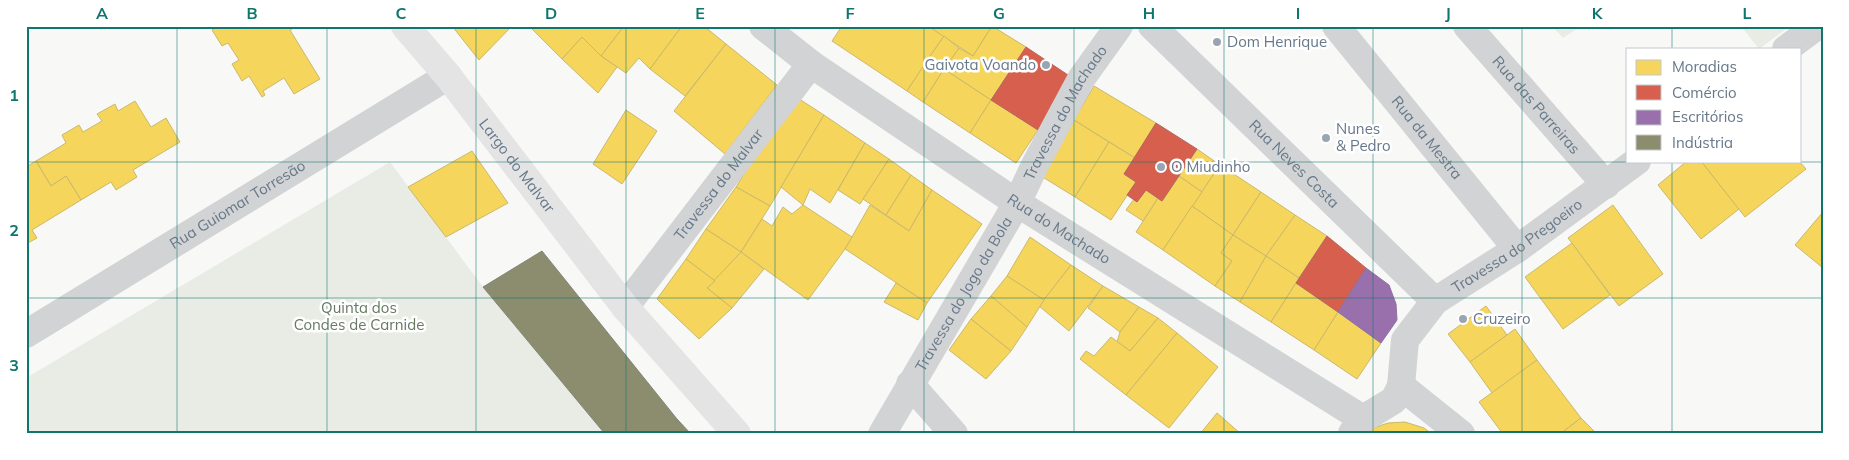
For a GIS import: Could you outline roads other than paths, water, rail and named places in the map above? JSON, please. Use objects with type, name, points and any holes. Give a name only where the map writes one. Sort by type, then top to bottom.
[{"type":"main road","name":"Largo do Malvar","points":[[406,26],[448,76],[625,307],[737,434]]},
{"type":"street","name":"Rua do Machado","points":[[763,26],[811,64],[1017,203],[1357,426]]},
{"type":"street","name":"Travessa do Machado","points":[[1017,203],[1081,79],[1119,26]]},
{"type":"street","name":"Rua Neves Costa","points":[[1152,26],[1435,301]]},
{"type":"street","name":"Rua da Mestra","points":[[1336,26],[1517,249]]},
{"type":"street","name":"Rua das Parreiras","points":[[1467,26],[1606,185]]},
{"type":"street","points":[[1787,48],[1817,26]]},
{"type":"street","name":"Travessa do Malvar","points":[[625,307],[811,64]]},
{"type":"street","name":"Rua Guiomar Torresão","points":[[26,334],[448,76]]},
{"type":"street","name":"Travessa do Pregoeiro","points":[[1398,393],[1405,340],[1435,301],[1517,249],[1636,162]]},
{"type":"street","name":"Travessa do Jogo da Bola","points":[[882,434],[1017,203]]},
{"type":"street","points":[[910,384],[954,434]]},
{"type":"street","points":[[1357,426],[1398,393],[1461,434]]},
{"type":"place","name":"Dom Henrique","points":[[1217,42]]},
{"type":"place","name":"Gaivota Voando","points":[[1046,65]]},
{"type":"place","name":"Nunes & Pedro","points":[[1326,138]]},
{"type":"place","name":"O Miudinho","points":[[1161,167]]},
{"type":"place","name":"Cruzeiro","points":[[1463,319]]},
{"type":"park label","name":"Quinta dos Condes de Carnide","points":[[359,316]]}]
